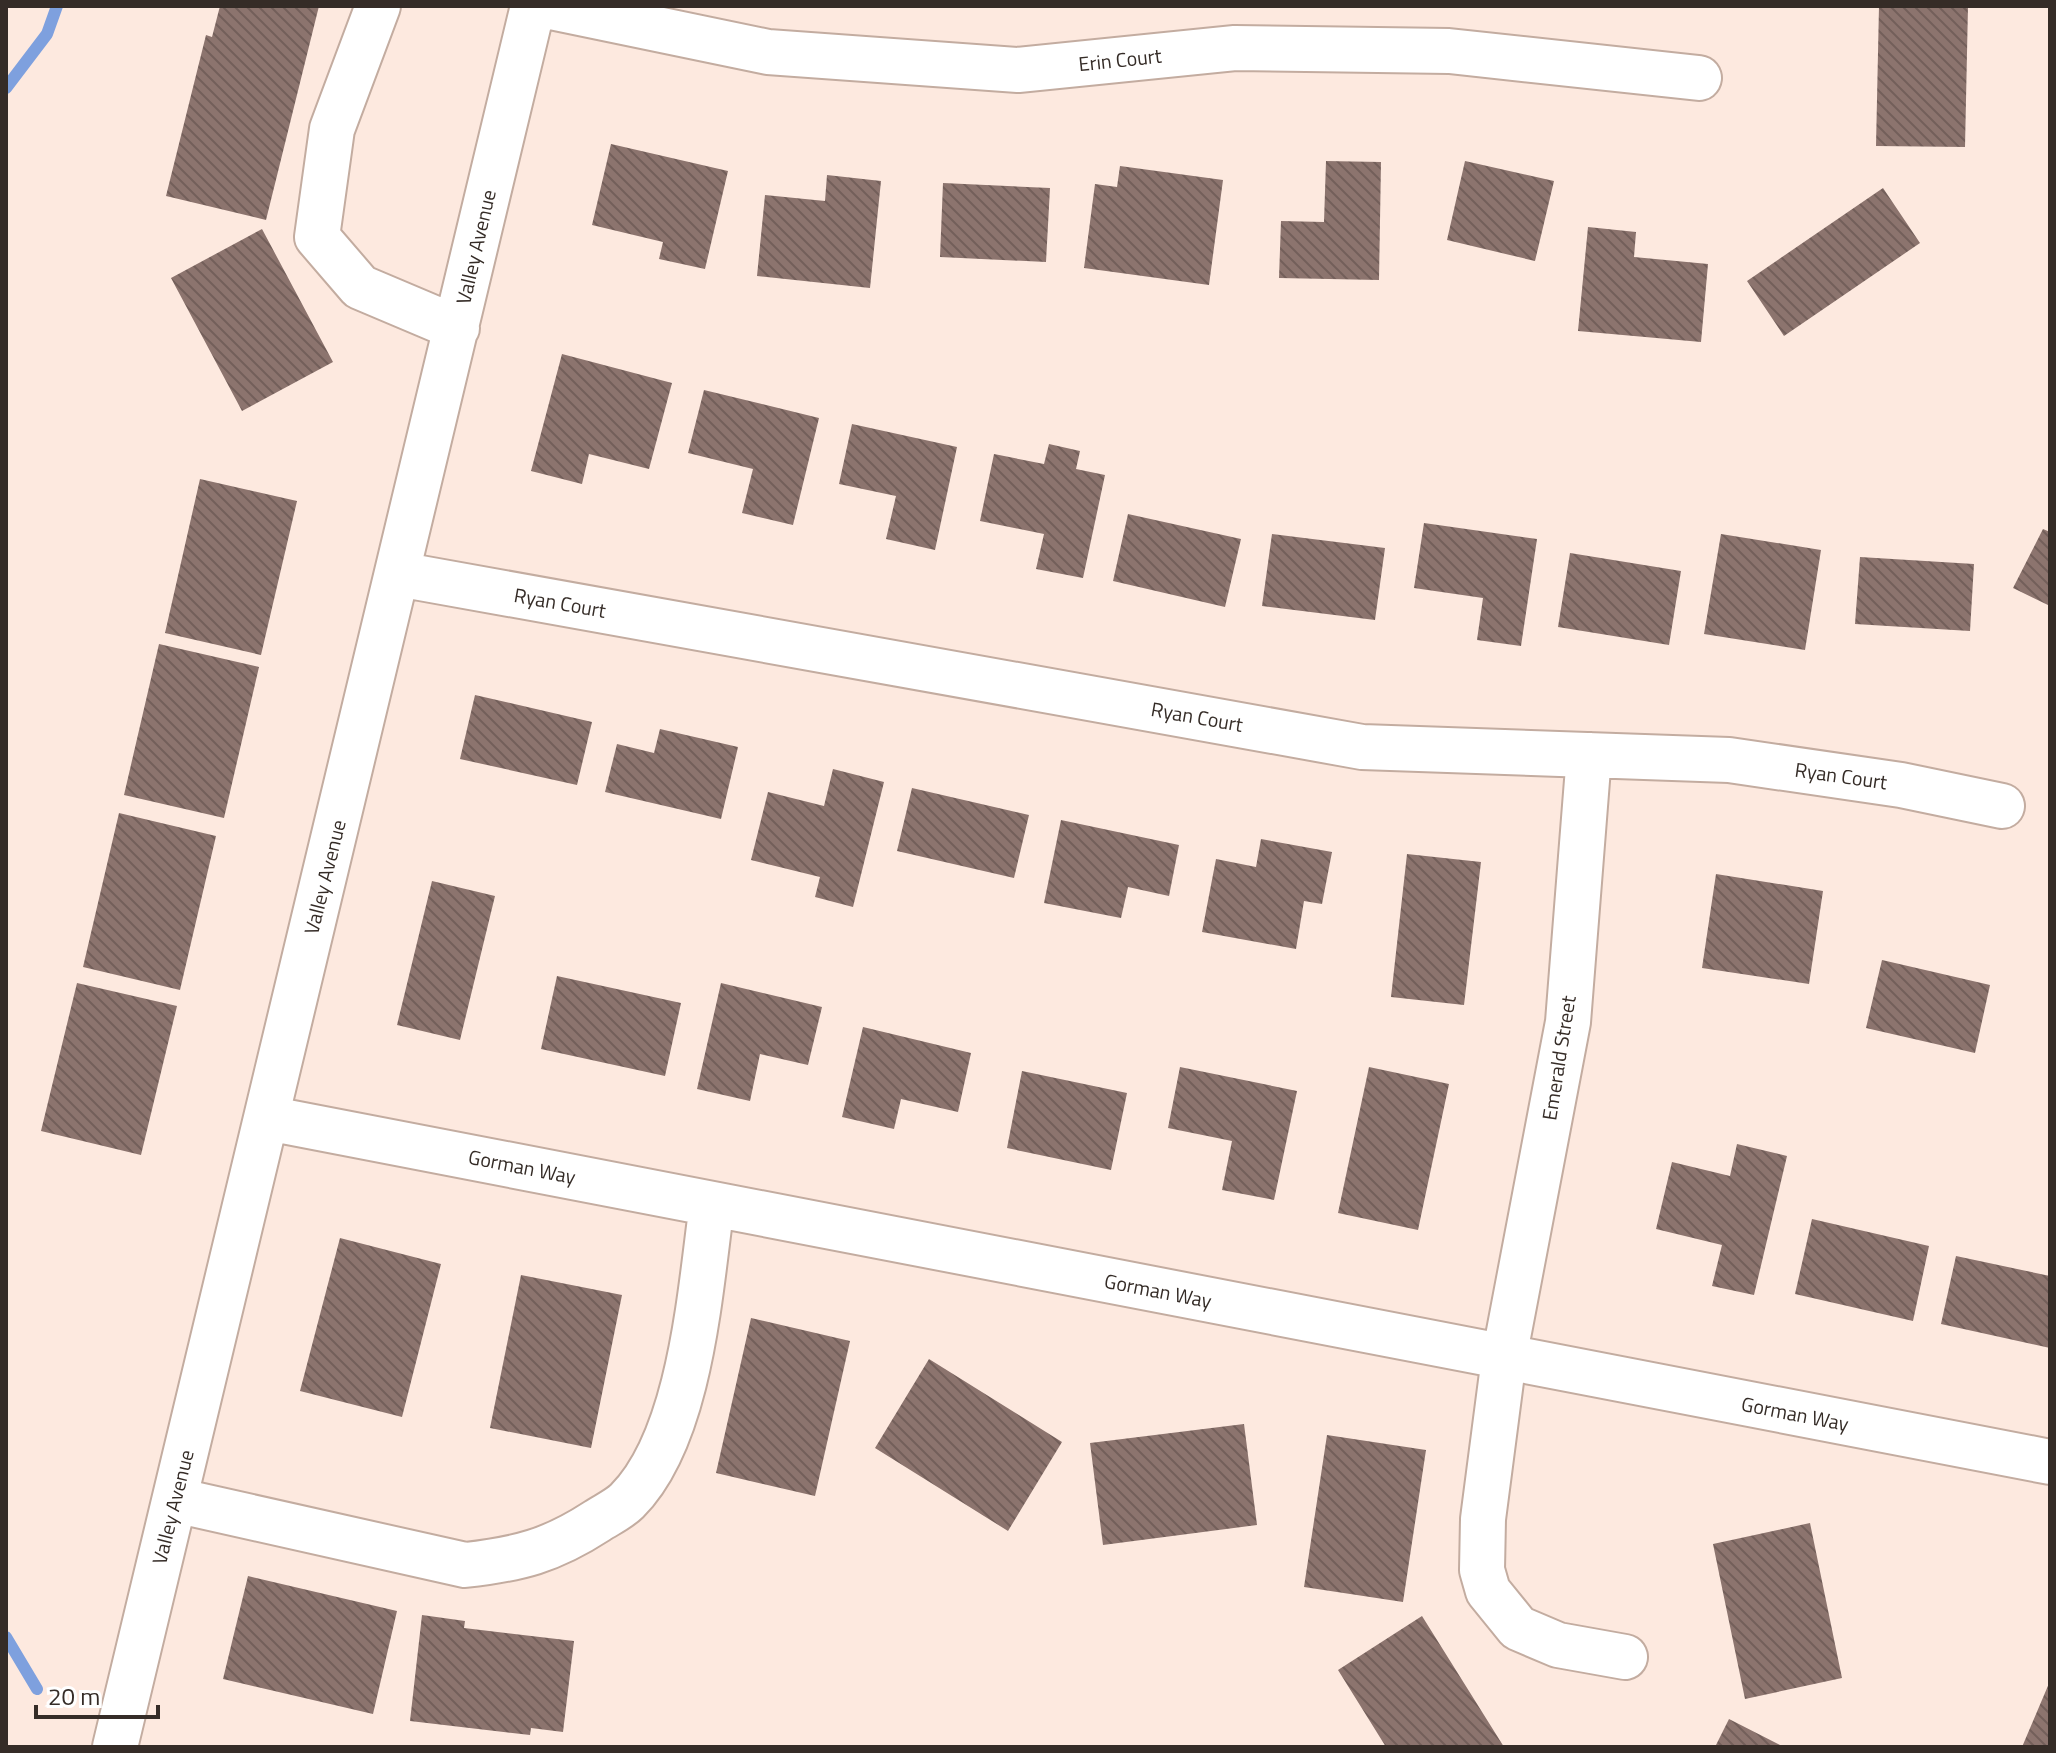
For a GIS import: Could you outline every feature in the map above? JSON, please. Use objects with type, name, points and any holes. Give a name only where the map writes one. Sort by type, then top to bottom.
[{"type":"street","points":[[378,6],[332,129],[317,237],[360,287],[457,328]]},
{"type":"street","name":"Valley Avenue","points":[[115,1747],[533,6]]},
{"type":"street","name":"Erin Court","points":[[546,6],[768,52],[1018,70],[1235,48],[1449,51],[1699,78]]},
{"type":"street","name":"Ryan Court","points":[[398,574],[1362,747],[1729,760],[1901,785],[2002,806]]},
{"type":"street","name":"Emerald Street","points":[[1589,755],[1568,1022],[1504,1358],[1483,1519],[1482,1570],[1488,1591],[1518,1628],[1558,1645],[1625,1657]]},
{"type":"street","name":"Gorman Way","points":[[267,1118],[2050,1462]]},
{"type":"street","points":[[175,1500],[465,1565],[508,1560],[561,1544],[627,1501],[663,1448],[691,1353],[712,1204]]},
{"type":"building","points":[[220,6],[319,6],[266,220],[166,196],[206,35],[212,37]]},
{"type":"building","points":[[1879,6],[1968,6],[1965,147],[1876,146]]},
{"type":"building","points":[[611,144],[728,171],[705,269],[659,259],[663,242],[592,225]]},
{"type":"building","points":[[1326,161],[1381,162],[1379,280],[1279,278],[1281,221],[1324,222]]},
{"type":"building","points":[[1465,161],[1554,181],[1535,261],[1447,240]]},
{"type":"building","points":[[1120,166],[1223,180],[1209,285],[1084,268],[1095,184],[1117,187]]},
{"type":"building","points":[[827,175],[881,181],[870,288],[757,276],[765,195],[825,201]]},
{"type":"building","points":[[943,183],[1050,188],[1046,262],[940,257]]},
{"type":"building","points":[[1883,188],[1920,243],[1784,336],[1747,281]]},
{"type":"building","points":[[1588,227],[1636,232],[1634,257],[1708,264],[1701,342],[1578,331]]},
{"type":"building","points":[[262,229],[333,362],[242,411],[171,278]]},
{"type":"building","points":[[562,354],[672,383],[649,469],[589,454],[582,484],[531,471]]},
{"type":"building","points":[[704,390],[819,418],[793,525],[742,513],[753,469],[688,453]]},
{"type":"building","points":[[852,424],[957,447],[935,550],[886,539],[896,496],[839,484]]},
{"type":"building","points":[[1049,444],[1080,451],[1076,469],[1105,475],[1083,578],[1036,569],[1044,534],[980,521],[994,454],[1044,464]]},
{"type":"building","points":[[200,479],[297,501],[261,655],[165,633]]},
{"type":"building","points":[[1128,514],[1241,539],[1225,607],[1113,581]]},
{"type":"building","points":[[1424,523],[1537,539],[1521,646],[1477,640],[1483,598],[1414,588]]},
{"type":"building","points":[[2043,529],[2050,532],[2050,606],[2013,588]]},
{"type":"building","points":[[1272,534],[1385,548],[1375,620],[1262,606]]},
{"type":"building","points":[[1721,534],[1821,550],[1805,650],[1704,634]]},
{"type":"building","points":[[1570,553],[1681,571],[1669,645],[1558,627]]},
{"type":"building","points":[[1860,557],[1974,564],[1970,631],[1855,624]]},
{"type":"building","points":[[159,644],[259,667],[224,818],[124,795]]},
{"type":"building","points":[[475,695],[592,722],[577,785],[460,759]]},
{"type":"building","points":[[660,729],[738,747],[721,819],[605,792],[617,744],[654,753]]},
{"type":"building","points":[[833,769],[884,782],[853,907],[815,897],[820,877],[751,860],[768,792],[824,806]]},
{"type":"building","points":[[912,788],[1029,815],[1014,878],[897,851]]},
{"type":"building","points":[[119,813],[216,836],[180,990],[83,967]]},
{"type":"building","points":[[1061,820],[1179,845],[1169,896],[1128,887],[1121,918],[1044,903]]},
{"type":"building","points":[[1261,839],[1332,852],[1322,904],[1304,901],[1296,949],[1202,932],[1216,859],[1256,867]]},
{"type":"building","points":[[1407,854],[1481,862],[1464,1005],[1391,997]]},
{"type":"building","points":[[1716,874],[1823,891],[1809,984],[1702,968]]},
{"type":"building","points":[[432,881],[495,896],[460,1040],[397,1025]]},
{"type":"building","points":[[1882,960],[1990,985],[1975,1053],[1866,1028]]},
{"type":"building","points":[[557,976],[681,1003],[665,1076],[541,1049]]},
{"type":"building","points":[[77,983],[177,1006],[141,1155],[41,1131]]},
{"type":"building","points":[[721,983],[822,1007],[808,1065],[760,1054],[750,1101],[697,1089]]},
{"type":"building","points":[[863,1027],[971,1053],[958,1112],[901,1099],[894,1129],[842,1117]]},
{"type":"building","points":[[1180,1067],[1297,1091],[1274,1200],[1222,1190],[1232,1141],[1168,1128]]},
{"type":"building","points":[[1369,1067],[1449,1084],[1418,1230],[1338,1213]]},
{"type":"building","points":[[1022,1071],[1127,1093],[1111,1170],[1007,1148]]},
{"type":"building","points":[[1737,1144],[1787,1156],[1754,1295],[1712,1286],[1722,1245],[1656,1229],[1672,1162],[1730,1176]]},
{"type":"building","points":[[1812,1219],[1929,1246],[1913,1321],[1795,1294]]},
{"type":"building","points":[[340,1238],[441,1264],[402,1417],[300,1391]]},
{"type":"building","points":[[1956,1256],[2050,1276],[2050,1348],[1941,1324]]},
{"type":"building","points":[[521,1275],[622,1295],[591,1448],[490,1428]]},
{"type":"building","points":[[751,1318],[850,1341],[815,1496],[716,1473]]},
{"type":"building","points":[[929,1359],[1062,1442],[1008,1531],[875,1448]]},
{"type":"building","points":[[1244,1424],[1257,1525],[1103,1545],[1090,1443]]},
{"type":"building","points":[[1327,1435],[1426,1450],[1403,1602],[1304,1587]]},
{"type":"building","points":[[1810,1523],[1842,1678],[1745,1699],[1713,1544]]},
{"type":"building","points":[[248,1576],[397,1611],[373,1714],[223,1679]]},
{"type":"building","points":[[422,1615],[465,1621],[464,1628],[574,1641],[563,1732],[531,1728],[530,1735],[410,1721]]},
{"type":"building","points":[[1422,1616],[1504,1747],[1386,1747],[1338,1670]]},
{"type":"building","points":[[2050,1681],[2050,1747],[2022,1747]]},
{"type":"building","points":[[1729,1719],[1784,1747],[1715,1747]]},
{"type":"waterway","points":[[6,88],[47,34],[57,6]]},
{"type":"waterway","points":[[6,1637],[37,1689]]}]
